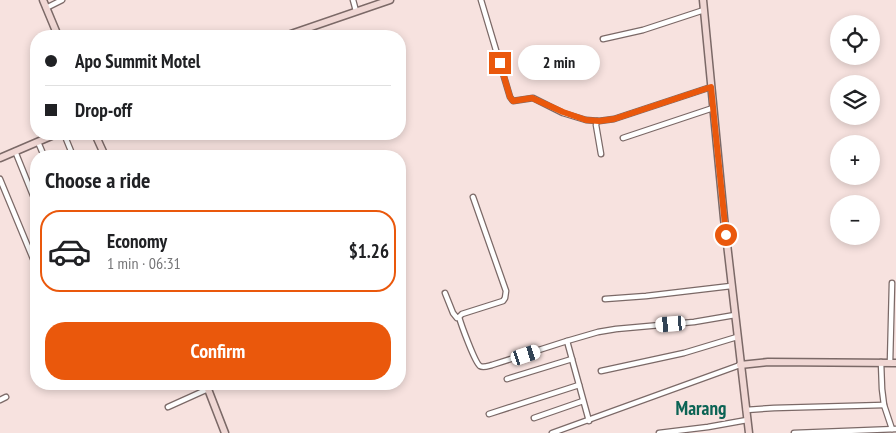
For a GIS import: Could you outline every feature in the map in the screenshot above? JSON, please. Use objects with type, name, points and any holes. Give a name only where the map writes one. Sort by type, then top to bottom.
[{"type":"main road","points":[[43,0],[55,30]]},
{"type":"main road","points":[[302,30],[388,0]]},
{"type":"main road","points":[[703,0],[740,365],[749,433]]},
{"type":"main road","points":[[0,158],[42,140]]},
{"type":"main road","points":[[740,365],[768,362],[893,363]]},
{"type":"main road","points":[[209,390],[226,433]]},
{"type":"street","points":[[46,8],[62,0]]},
{"type":"street","points":[[353,0],[356,11]]},
{"type":"street","points":[[481,0],[511,99],[516,101],[532,98],[572,116],[597,121],[614,119],[711,87]]},
{"type":"street","points":[[603,40],[643,30],[704,10]]},
{"type":"street","points":[[623,138],[713,108]]},
{"type":"street","points":[[597,121],[600,154]]},
{"type":"street","points":[[38,142],[41,150]]},
{"type":"street","points":[[15,152],[30,188]]},
{"type":"street","points":[[0,179],[30,252]]},
{"type":"street","points":[[460,317],[462,314],[501,302],[506,295],[473,197]]},
{"type":"street","points":[[892,284],[893,363]]},
{"type":"street","points":[[605,299],[732,286]]},
{"type":"street","points":[[445,293],[453,313],[457,318],[460,317]]},
{"type":"street","points":[[460,317],[474,358],[479,366],[482,367],[598,332],[694,322],[735,315]]},
{"type":"street","points":[[601,371],[684,354],[738,337]]},
{"type":"street","points":[[567,341],[589,421]]},
{"type":"street","points":[[507,379],[572,359]]},
{"type":"street","points":[[794,433],[882,431],[894,429],[884,405],[881,362]]},
{"type":"street","points":[[552,433],[560,432],[740,365]]},
{"type":"street","points":[[489,414],[579,385]]},
{"type":"street","points":[[168,407],[200,390]]},
{"type":"street","points":[[0,400],[6,397]]},
{"type":"street","points":[[534,418],[583,401]]},
{"type":"street","points":[[746,410],[884,405]]},
{"type":"street","points":[[659,433],[746,420]]},
{"type":"district","name":"Marang","points":[[701,408]]},
{"type":"route","points":[[500,63],[510,97],[513,101],[529,98],[536,99],[572,116],[592,121],[614,119],[711,87],[726,235]]}]
